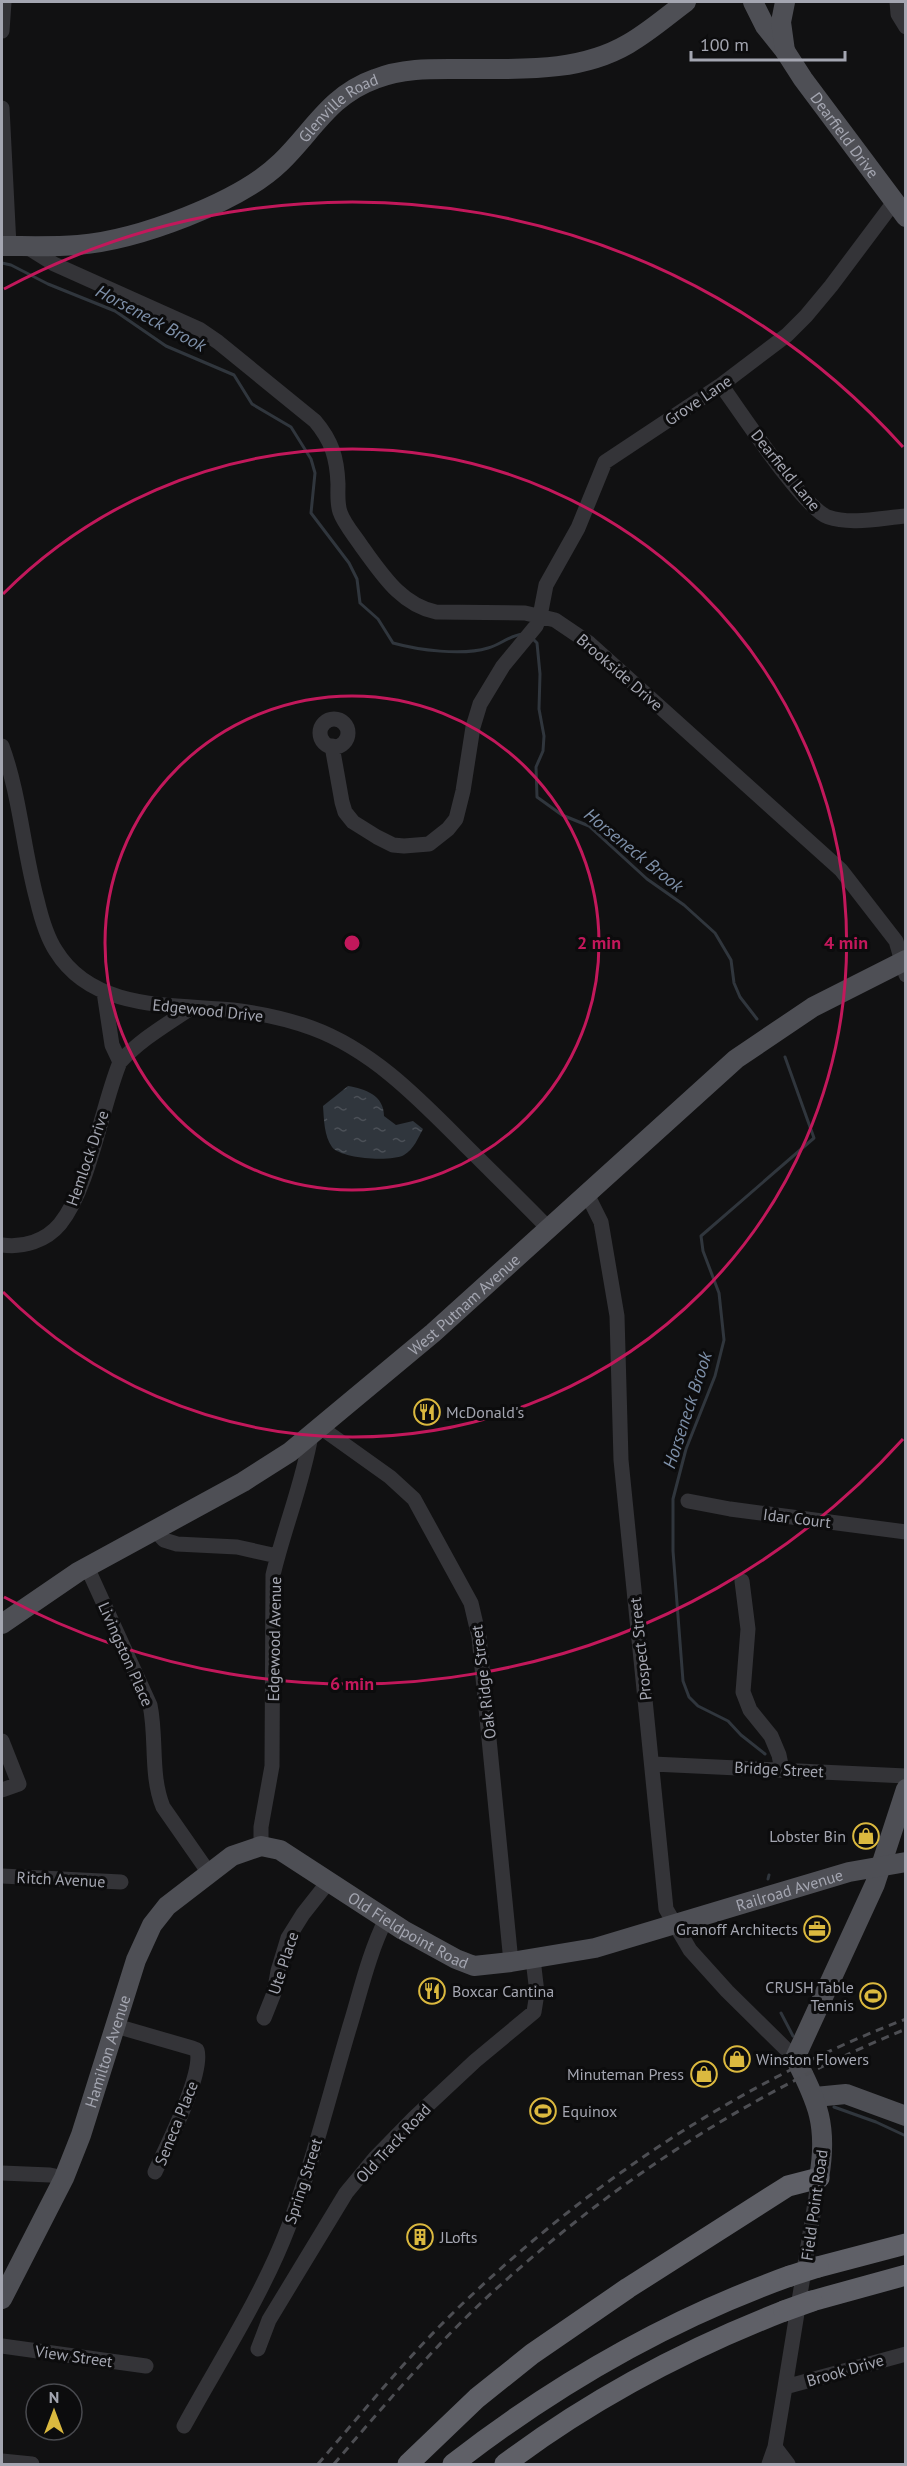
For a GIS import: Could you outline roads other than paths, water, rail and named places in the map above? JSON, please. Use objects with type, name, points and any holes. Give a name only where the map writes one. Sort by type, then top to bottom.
[{"type":"highway","points":[[408,2464],[504,2375],[561,2333],[788,2186],[819,2178]]},
{"type":"highway","points":[[453,2464],[545,2397],[610,2358],[685,2319],[790,2276],[906,2244]]},
{"type":"highway","points":[[505,2464],[554,2429],[626,2384],[718,2338],[812,2301],[906,2275]]},
{"type":"main road","name":"Glenville Road","points":[[13,246],[79,245],[108,241],[159,225],[237,193],[269,173],[337,101],[373,79],[395,72],[417,69],[540,68],[580,63],[628,45],[686,2]]},
{"type":"main road","name":"Dearfield Drive","points":[[753,2],[765,26],[900,210]]},
{"type":"main road","name":"Dearfield Drive","points":[[785,2],[781,22],[785,51]]},
{"type":"main road","name":"West Putnam Avenue","points":[[2,1623],[87,1568],[258,1474],[316,1431],[433,1333],[709,1082],[750,1048],[830,998],[904,966]]},
{"type":"main road","points":[[795,2058],[874,1884],[906,1789]]},
{"type":"main road","name":"Old Fieldpoint Road","points":[[261,1846],[280,1850],[386,1919],[465,1964],[486,1966],[595,1948],[675,1924]]},
{"type":"main road","name":"Hamilton Avenue","points":[[3,2295],[64,2178],[81,2135],[136,1960],[152,1925],[166,1906],[232,1856],[261,1846]]},
{"type":"main road","name":"Railroad Avenue","points":[[675,1924],[849,1872],[906,1862]]},
{"type":"main road","name":"Field Point Road","points":[[795,2058],[816,2097],[824,2142],[819,2178]]},
{"type":"main road","points":[[816,2097],[846,2094],[906,2116]]},
{"type":"street","points":[[2,31],[4,2]]},
{"type":"street","points":[[897,2],[898,14],[906,27]]},
{"type":"street","points":[[2,108],[13,246]]},
{"type":"street","name":"Grove Lane","points":[[538,621],[546,585],[578,528],[605,462],[721,385],[774,346],[806,316],[900,210]]},
{"type":"street","name":"Brookside Drive","points":[[13,246],[199,329],[218,342],[315,421],[327,435],[335,454],[340,512],[389,583],[422,609],[436,612],[513,612],[538,621],[561,623],[590,643],[841,870],[896,941],[904,966]]},
{"type":"street","name":"Dearfield Lane","points":[[721,385],[816,512],[841,520],[906,516]]},
{"type":"street","points":[[332,747],[342,802],[345,812],[353,822],[393,844],[419,846],[429,844],[456,819],[463,790],[472,727],[480,705],[503,666],[538,621]]},
{"type":"street","name":"Edgewood Drive","points":[[2,746],[13,785],[33,887],[46,932],[67,965],[88,984],[131,1001],[233,1010],[287,1020],[313,1028],[363,1055],[387,1072],[422,1103],[549,1229]]},
{"type":"street","points":[[104,992],[112,1045],[120,1062]]},
{"type":"street","name":"Hemlock Drive","points":[[2,1245],[17,1246],[45,1236],[59,1226],[76,1198],[120,1062],[153,1032],[191,1008]]},
{"type":"street","name":"Prospect Street","points":[[587,1194],[601,1222],[617,1316],[621,1460],[666,1909],[690,1950],[707,1970],[795,2058]]},
{"type":"street","name":"Edgewood Avenue","points":[[261,1846],[261,1827],[272,1766],[272,1600],[277,1556],[316,1431]]},
{"type":"street","name":"Oak Ridge Street","points":[[316,1431],[390,1477],[414,1499],[471,1603],[479,1637],[511,1962]]},
{"type":"street","name":"Idar Court","points":[[688,1501],[730,1509],[906,1532]]},
{"type":"street","points":[[155,1530],[164,1540],[177,1544],[237,1547],[277,1556]]},
{"type":"street","name":"Livingston Place","points":[[87,1568],[150,1705],[154,1725],[158,1795],[163,1807],[209,1873]]},
{"type":"street","points":[[742,1581],[748,1629],[742,1692],[750,1710],[771,1737],[779,1755],[782,1770]]},
{"type":"street","points":[[2,1741],[19,1784],[2,1790]]},
{"type":"street","name":"Bridge Street","points":[[653,1764],[906,1776]]},
{"type":"street","name":"Ritch Avenue","points":[[2,1876],[121,1882]]},
{"type":"street","name":"Ute Place","points":[[264,2018],[274,1993],[288,1938],[328,1881]]},
{"type":"street","name":"Spring Street","points":[[184,2426],[262,2286],[288,2229],[322,2124],[366,1970],[386,1919]]},
{"type":"street","name":"Old Track Road","points":[[258,2349],[268,2320],[346,2193],[375,2158],[414,2118],[475,2061],[534,2012],[537,1993],[533,1959]]},
{"type":"street","name":"Seneca Place","points":[[116,2026],[192,2048],[196,2050],[199,2058],[193,2081],[155,2172]]},
{"type":"street","points":[[2,2173],[64,2178]]},
{"type":"street","name":"Field Point Road","points":[[770,2464],[775,2447],[819,2178]]},
{"type":"street","name":"View Street","points":[[2,2346],[146,2366]]},
{"type":"street","name":"Brook Drive","points":[[785,2387],[906,2354]]},
{"type":"street","points":[[775,2447],[788,2464]]},
{"type":"street","points":[[2,2461],[32,2464]]},
{"type":"water","points":[[348,1086],[367,1091],[377,1098],[381,1103],[384,1116],[396,1125],[413,1121],[423,1129],[407,1153],[398,1157],[366,1158],[345,1154],[332,1147],[326,1133],[323,1106]]},
{"type":"waterway","name":"Horseneck Brook","points":[[2,263],[115,311],[166,346],[234,375],[252,404],[291,427],[311,459],[315,473],[311,513],[349,563],[357,579],[360,603],[378,619],[393,643],[427,650],[466,652],[488,648],[523,634]]},
{"type":"waterway","name":"Horseneck Brook","points":[[532,638],[537,643],[540,674],[539,709],[544,736],[543,751],[536,767],[537,797],[562,815],[589,826],[647,879],[684,905],[715,933],[731,960],[734,983],[740,997],[757,1019]]},
{"type":"waterway","name":"Horseneck Brook","points":[[765,1754],[728,1721],[698,1706],[689,1697],[683,1681],[673,1551],[673,1499],[686,1449],[715,1376],[724,1340],[719,1293],[703,1251],[701,1236],[814,1138],[785,1057]]},
{"type":"waterway","name":"Horseneck Brook","points":[[768,1879],[769,1875]]},
{"type":"waterway","name":"Horseneck Brook","points":[[781,2013],[793,2036]]},
{"type":"waterway","name":"Horseneck Brook","points":[[834,2107],[906,2136]]},
{"type":"railway","points":[[318,2464],[393,2376],[453,2313],[522,2250],[572,2209],[676,2135],[732,2102],[846,2043],[906,2019]]},
{"type":"railway","points":[[334,2464],[464,2319],[531,2258],[580,2218],[683,2145],[736,2113],[791,2082],[906,2029]]},
{"type":"place","name":"McDonald's","points":[[427,1412]]},
{"type":"place","name":"Lobster Bin","points":[[866,1836]]},
{"type":"place","name":"Granoff Architects","points":[[817,1929]]},
{"type":"place","name":"Boxcar Cantina","points":[[432,1991]]},
{"type":"place","name":"CRUSH Table Tennis","points":[[873,1996]]},
{"type":"place","name":"Winston Flowers","points":[[737,2059]]},
{"type":"place","name":"Minuteman Press","points":[[704,2074]]},
{"type":"place","name":"Equinox","points":[[543,2111]]},
{"type":"place","name":"JLofts","points":[[420,2237]]}]
